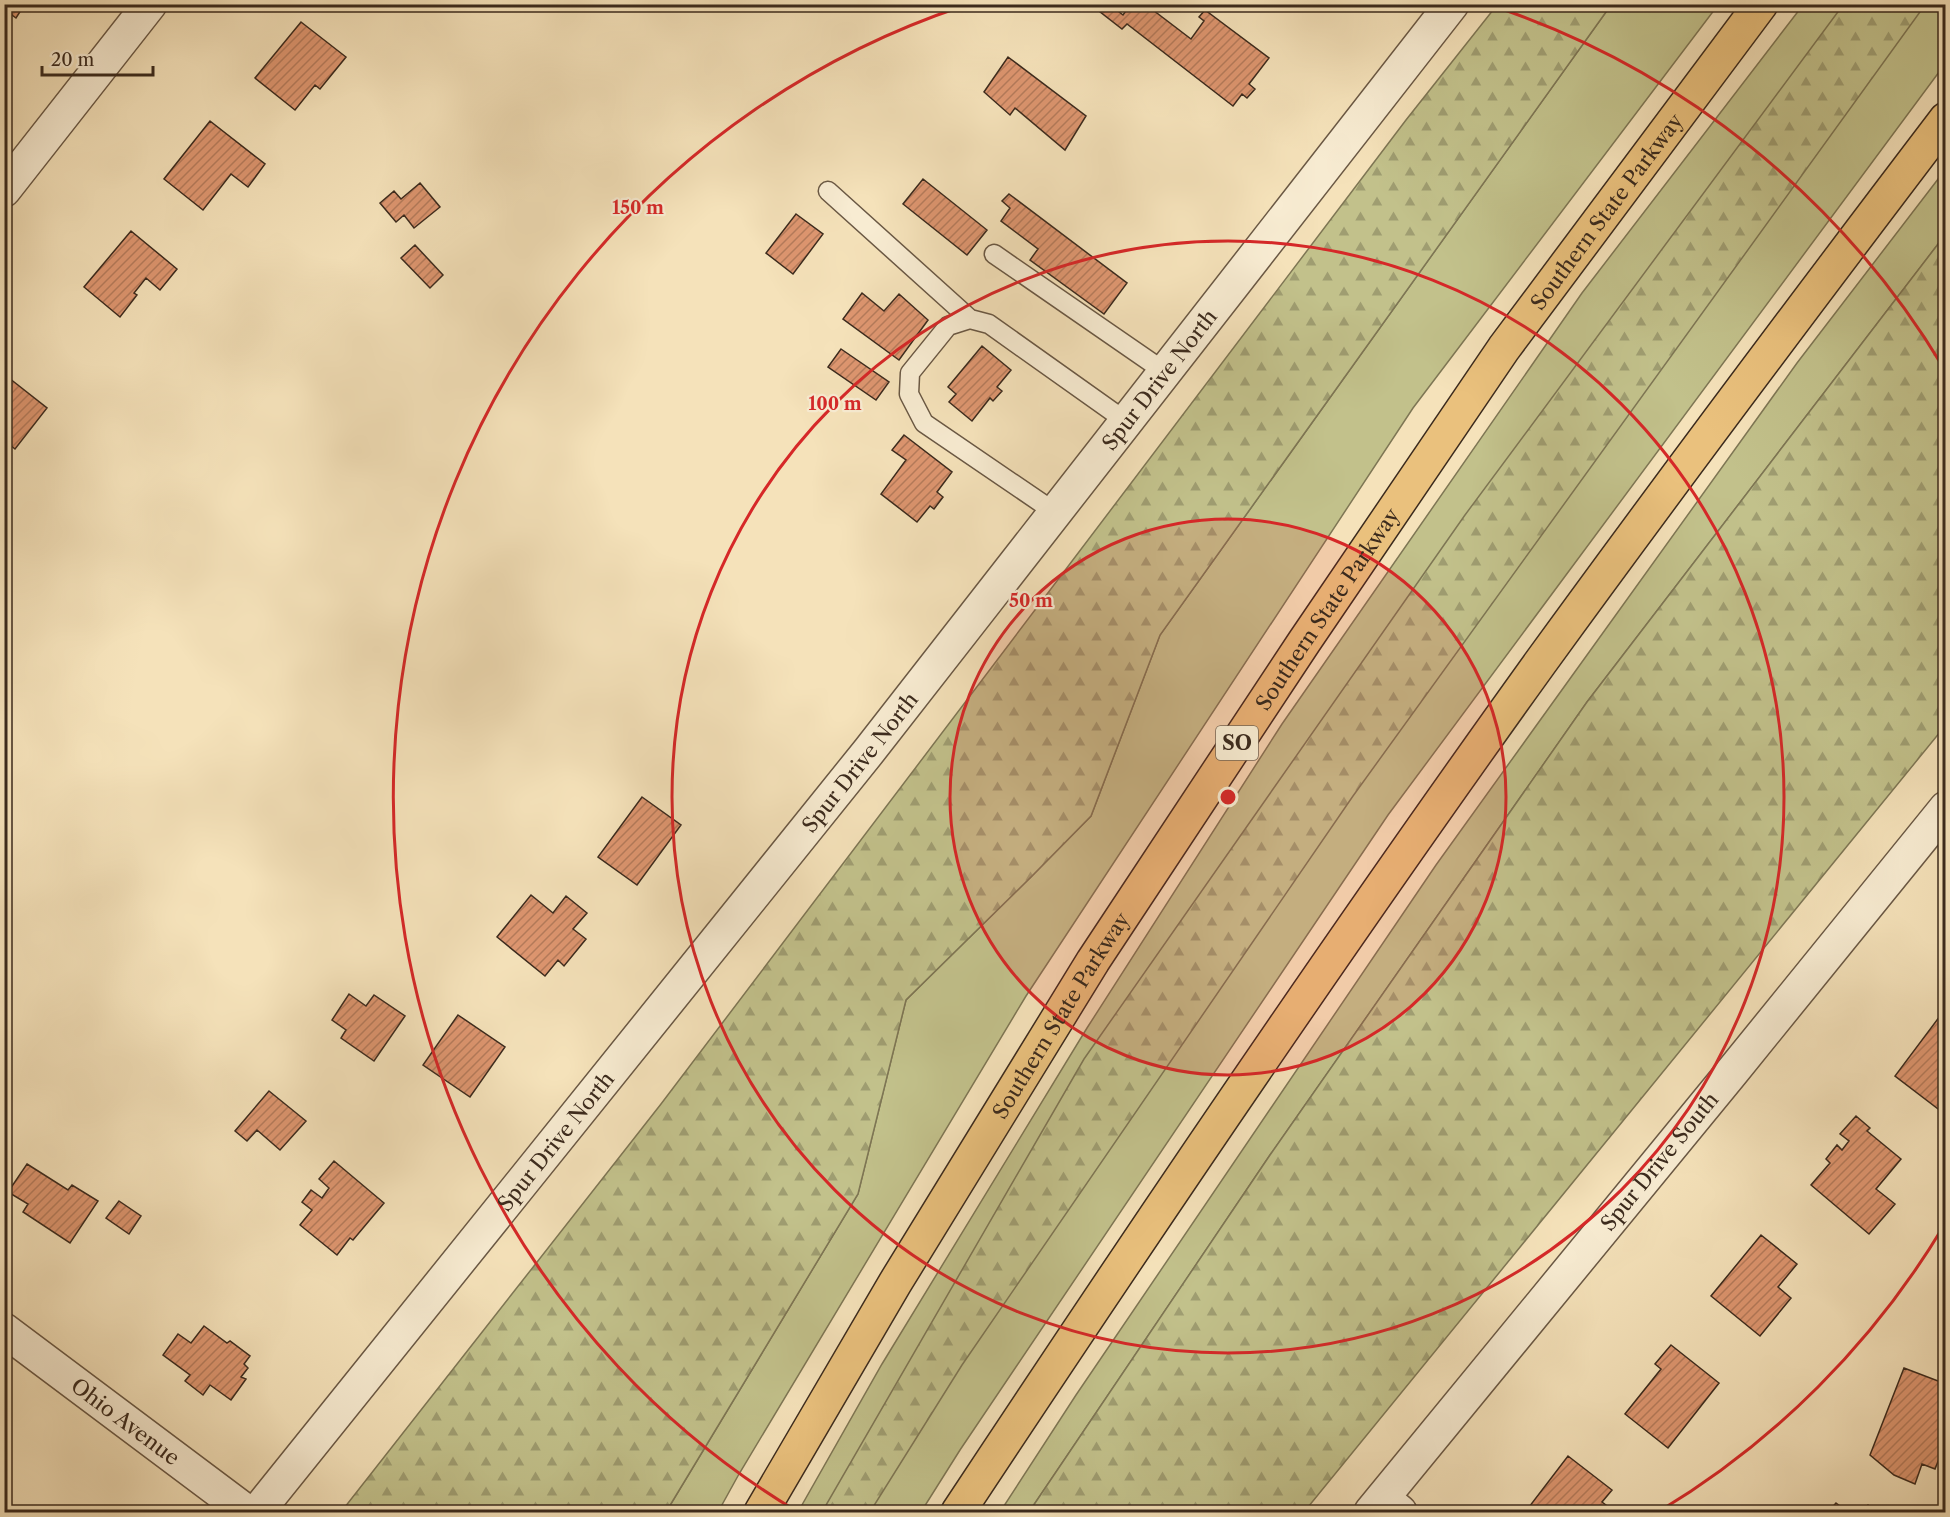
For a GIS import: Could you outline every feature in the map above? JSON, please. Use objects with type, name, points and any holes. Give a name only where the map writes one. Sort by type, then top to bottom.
[{"type":"highway","name":"Southern State Parkway","points":[[761,1512],[895,1283],[1093,961],[1304,642],[1504,348],[1761,4]]},
{"type":"highway","points":[[958,1512],[1313,985],[1539,665],[1757,367],[1946,119]]},
{"type":"street","points":[[4,190],[150,4]]},
{"type":"street","name":"Spur Drive North","points":[[256,1512],[862,761],[1452,4]]},
{"type":"street","name":"Spur Drive South","points":[[1385,1508],[1732,1072],[1946,808]]},
{"type":"street","name":"Ohio Avenue","points":[[4,1330],[247,1512]]},
{"type":"lane","points":[[828,191],[970,319],[989,324],[1127,422]]},
{"type":"lane","points":[[994,254],[1165,372]]},
{"type":"lane","points":[[970,319],[948,326],[910,373],[909,394],[924,423],[1056,513]]},
{"type":"green space","points":[[1497,5],[1611,5],[1160,635],[1091,816],[906,1000],[858,1194],[666,1512],[341,1512],[661,1104],[1406,120]]},
{"type":"green space","points":[[1611,5],[1718,5],[1413,408],[1026,996],[718,1512],[666,1512],[858,1194],[906,1000],[1091,816],[1160,635]]},
{"type":"green space","points":[[1803,5],[1945,5],[1945,64],[1388,815],[960,1450],[921,1512],[798,1512],[882,1364],[1087,1028],[1282,724],[1582,293]]},
{"type":"green space","points":[[1843,5],[1925,5],[1353,796],[962,1365],[870,1512],[822,1512],[1084,1059],[1465,515]]},
{"type":"green space","points":[[1945,170],[1945,235],[1587,702],[1270,1155],[1029,1512],[1000,1512],[1076,1395],[1436,865],[1797,363]]},
{"type":"green space","points":[[1945,235],[1945,726],[1304,1512],[1029,1512],[1270,1155],[1587,702]]},
{"type":"building","points":[[4,4],[25,4],[16,18],[4,9]]},
{"type":"building","points":[[1104,4],[1109,4],[1123,15],[1131,4],[1145,4],[1191,39],[1204,21],[1199,17],[1205,10],[1269,58],[1249,84],[1255,89],[1247,98],[1242,94],[1233,106],[1127,24],[1122,29],[1099,11]]},
{"type":"building","points":[[301,22],[346,57],[320,89],[315,85],[295,110],[255,78]]},
{"type":"building","points":[[1008,57],[1086,116],[1065,150],[1015,108],[1010,115],[984,92]]},
{"type":"building","points":[[210,121],[265,164],[248,187],[231,174],[203,210],[164,179]]},
{"type":"building","points":[[923,179],[987,230],[967,255],[903,204]]},
{"type":"building","points":[[420,183],[440,207],[414,228],[404,215],[396,222],[380,203],[394,191],[401,199]]},
{"type":"building","points":[[1009,194],[1127,283],[1104,314],[1030,260],[1038,249],[1001,221],[1010,208],[1002,201]]},
{"type":"building","points":[[796,214],[823,234],[793,274],[766,253]]},
{"type":"building","points":[[131,231],[177,269],[160,290],[146,278],[134,293],[137,295],[120,317],[84,287]]},
{"type":"building","points":[[415,245],[443,275],[430,288],[401,258]]},
{"type":"building","points":[[862,293],[884,311],[899,294],[928,320],[899,360],[843,319]]},
{"type":"building","points":[[982,346],[1011,370],[997,387],[1002,391],[993,401],[990,398],[972,421],[949,402],[956,394],[948,387]]},
{"type":"building","points":[[841,349],[889,382],[876,400],[828,367]]},
{"type":"building","points":[[9,378],[47,408],[15,449],[4,440],[4,384]]},
{"type":"building","points":[[904,435],[952,472],[937,492],[943,497],[934,509],[930,506],[917,522],[881,494],[906,460],[892,450]]},
{"type":"building","points":[[642,797],[681,825],[637,885],[598,857]]},
{"type":"building","points":[[531,895],[553,913],[566,896],[587,913],[573,929],[586,939],[564,966],[558,960],[545,976],[497,937]]},
{"type":"building","points":[[349,994],[366,1006],[374,995],[405,1016],[374,1061],[341,1038],[346,1030],[332,1020]]},
{"type":"building","points":[[1946,1008],[1946,1115],[1895,1076]]},
{"type":"building","points":[[458,1015],[505,1047],[470,1097],[423,1065]]},
{"type":"building","points":[[269,1091],[306,1121],[280,1150],[257,1130],[247,1141],[235,1131]]},
{"type":"building","points":[[1856,1116],[1870,1128],[1867,1131],[1901,1159],[1876,1189],[1895,1204],[1869,1234],[1811,1185],[1830,1163],[1826,1159],[1837,1145],[1842,1150],[1849,1141],[1840,1134]]},
{"type":"building","points":[[334,1161],[384,1203],[353,1240],[350,1238],[337,1255],[300,1225],[312,1210],[302,1202],[311,1190],[322,1198],[329,1188],[319,1179]]},
{"type":"building","points":[[27,1164],[68,1190],[72,1185],[98,1201],[70,1243],[23,1212],[28,1204],[8,1192]]},
{"type":"building","points":[[119,1201],[141,1216],[129,1234],[106,1218]]},
{"type":"building","points":[[1761,1235],[1797,1264],[1778,1287],[1791,1298],[1760,1336],[1711,1296]]},
{"type":"building","points":[[204,1326],[250,1356],[244,1364],[248,1368],[241,1377],[246,1379],[231,1400],[210,1385],[203,1395],[185,1381],[190,1375],[163,1355],[178,1334],[191,1343]]},
{"type":"building","points":[[1671,1345],[1719,1383],[1668,1448],[1625,1414],[1661,1369],[1655,1364]]},
{"type":"building","points":[[1904,1368],[1946,1384],[1946,1441],[1935,1469],[1922,1464],[1915,1484],[1894,1475],[1870,1455]]},
{"type":"building","points":[[1568,1456],[1612,1490],[1602,1502],[1615,1512],[1536,1512],[1529,1507]]},
{"type":"building","points":[[1836,1503],[1848,1512],[1828,1512]]},
{"type":"building","points":[[1868,1505],[1876,1512],[1862,1512]]}]
